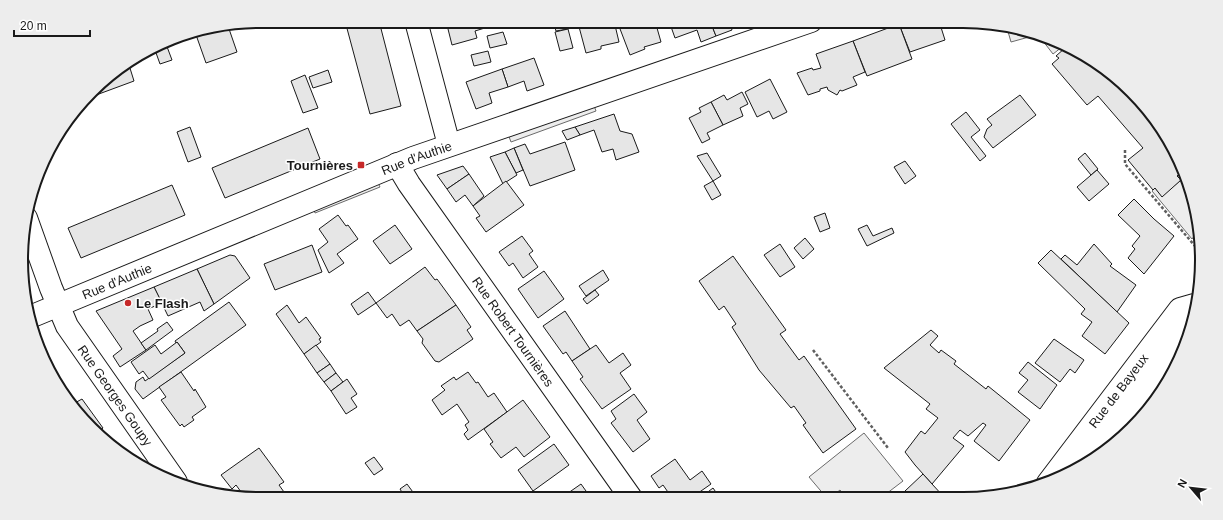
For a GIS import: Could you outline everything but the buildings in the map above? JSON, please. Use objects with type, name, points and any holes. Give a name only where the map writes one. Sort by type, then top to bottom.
[{"type":"street","points":[[418,28],[449,145]]},
{"type":"street","name":"Rue d'Authie","points":[[35,316],[397,164],[790,28]]},
{"type":"street","name":"Rue Robert Tournières","points":[[397,164],[409,184],[627,492]]},
{"type":"street","name":"Rue Georges Goupy","points":[[30,229],[58,306],[67,326],[170,474]]},
{"type":"street","name":"Rue de Bayeux","points":[[1056,472],[1188,316]]},
{"type":"street","name":"Rue de Bayeux","points":[[1097,450],[1188,317]]},
{"type":"path","points":[[1125,150],[1125,164],[1195,246]]},
{"type":"path","points":[[813,350],[888,448]]},
{"type":"shaded area","points":[[1008,32],[1028,37],[1011,42]]},
{"type":"shaded area","points":[[1044,43],[1059,49],[1053,54]]},
{"type":"shaded area","points":[[593,103],[596,111],[511,142],[508,134]]},
{"type":"shaded area","points":[[376,179],[380,187],[315,213],[312,204]]},
{"type":"shaded area","points":[[1181,180],[1191,215],[1194,237],[1192,239],[1152,191],[1155,188],[1162,196]]},
{"type":"shaded area","points":[[864,433],[903,481],[889,492],[842,492],[840,490],[837,492],[822,492],[809,477]]},
{"type":"place","name":"Tournières","points":[[361,165]]},
{"type":"place","name":"Le Flash","points":[[128,303]]}]
